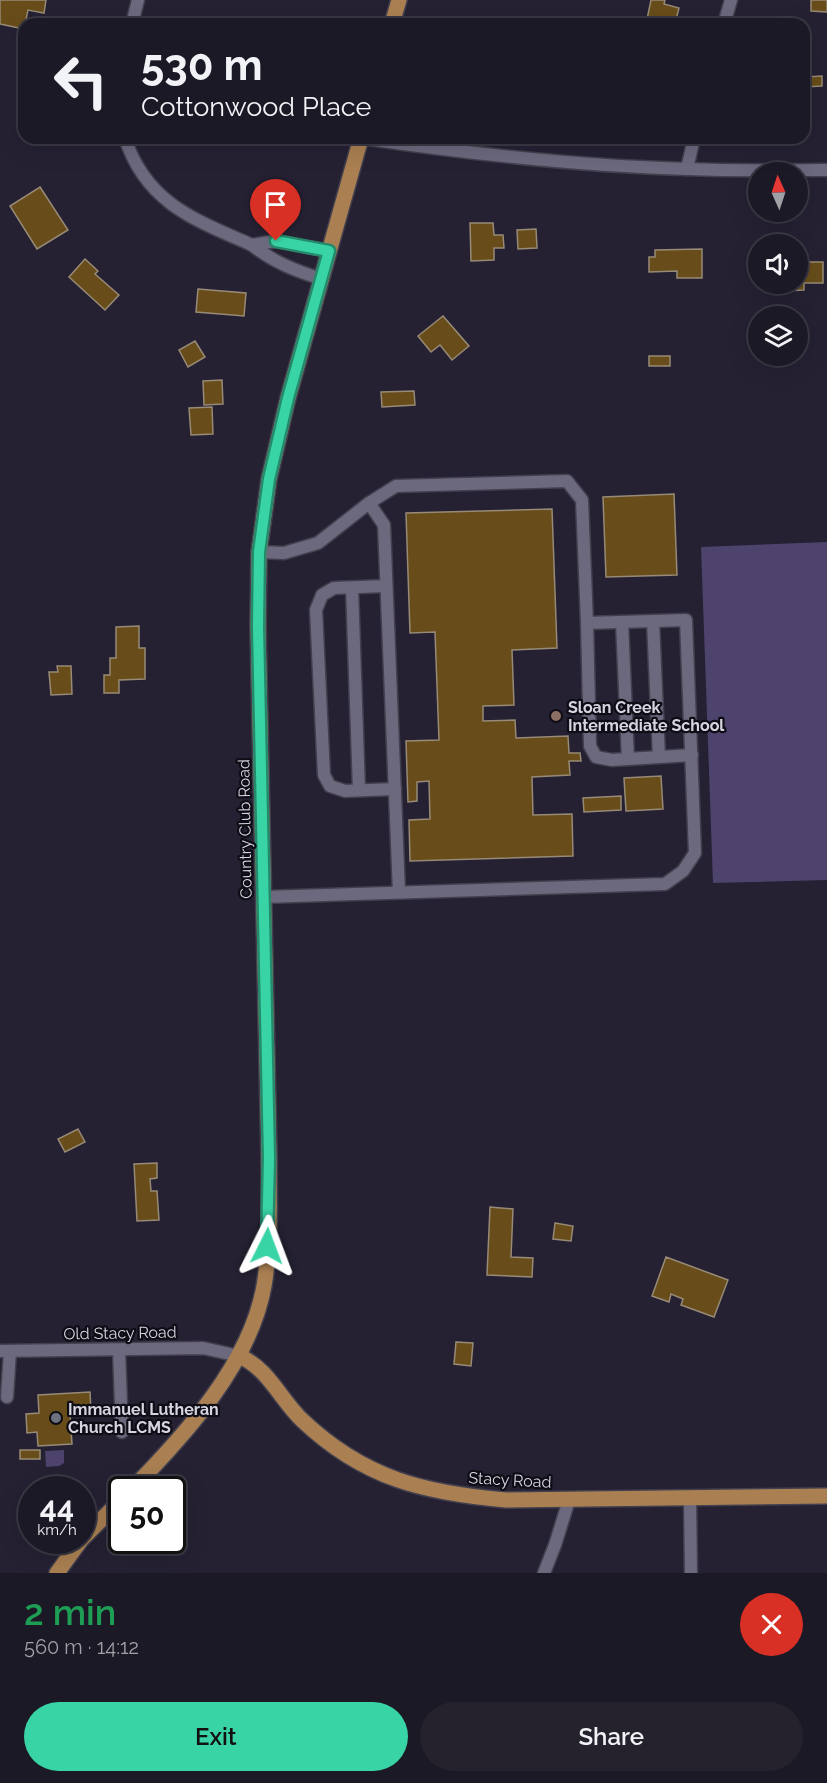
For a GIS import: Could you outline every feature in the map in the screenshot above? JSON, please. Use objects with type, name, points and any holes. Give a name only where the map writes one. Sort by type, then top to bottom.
[{"type":"main road","points":[[394,18],[399,0]]},
{"type":"main road","name":"Country Club Road","points":[[144,1476],[180,1438],[239,1356],[257,1311],[264,1285],[269,1227],[258,626],[259,552],[269,479],[288,398],[359,144]]},
{"type":"main road","name":"Stacy Road","points":[[239,1356],[258,1367],[302,1420],[330,1444],[356,1461],[388,1476],[428,1490],[466,1497],[506,1500],[827,1496]]},
{"type":"main road","points":[[96,1526],[108,1513]]},
{"type":"main road","points":[[57,1573],[71,1554]]},
{"type":"street","points":[[134,18],[138,0]]},
{"type":"street","points":[[726,18],[731,0]]},
{"type":"street","points":[[127,144],[135,163],[163,198],[192,219],[252,245],[266,256],[296,271],[322,279]]},
{"type":"street","points":[[407,144],[515,158],[687,169],[827,170]]},
{"type":"street","points":[[687,169],[693,144]]},
{"type":"street","points":[[252,245],[276,241],[329,251]]},
{"type":"street","points":[[259,552],[284,553],[318,543],[369,503],[396,486],[567,481],[582,500],[590,746],[596,757],[612,760],[692,755]]},
{"type":"street","points":[[369,503],[384,525],[399,892]]},
{"type":"street","points":[[386,586],[334,588],[322,595],[316,610],[324,775],[330,786],[345,791],[395,789]]},
{"type":"street","points":[[352,588],[359,790]]},
{"type":"street","points":[[264,897],[665,884],[683,871],[695,853],[686,620],[587,623]]},
{"type":"street","points":[[653,621],[659,757]]},
{"type":"street","points":[[622,622],[628,759]]},
{"type":"street","name":"Old Stacy Road","points":[[5,1351],[203,1348],[239,1356]]},
{"type":"street","points":[[119,1350],[122,1432]]},
{"type":"street","points":[[5,1351],[7,1397]]},
{"type":"street","points":[[690,1498],[691,1573]]},
{"type":"street","points":[[544,1573],[569,1500]]},
{"type":"shaded area","points":[[827,542],[827,880],[713,883],[701,547]]},
{"type":"shaded area","points":[[64,1450],[64,1463],[59,1466],[46,1467],[45,1451]]},
{"type":"building","points":[[0,0],[46,0],[44,13],[28,10],[26,18],[18,18],[18,28],[0,24]]},
{"type":"building","points":[[651,0],[665,0],[664,4],[679,8],[676,18],[647,18]]},
{"type":"building","points":[[811,0],[827,0],[827,12],[811,11]]},
{"type":"building","points":[[822,76],[822,86],[810,87],[810,77]]},
{"type":"building","points":[[40,187],[68,230],[37,249],[10,206]]},
{"type":"building","points":[[470,223],[493,223],[494,235],[503,235],[504,248],[494,248],[494,260],[471,261]]},
{"type":"building","points":[[536,229],[537,248],[518,249],[517,230]]},
{"type":"building","points":[[702,249],[702,278],[677,278],[677,271],[649,272],[649,257],[655,257],[655,250]]},
{"type":"building","points":[[85,259],[98,271],[95,274],[119,295],[105,310],[69,277]]},
{"type":"building","points":[[808,262],[823,262],[823,283],[808,283]]},
{"type":"building","points":[[198,289],[246,293],[244,316],[196,312]]},
{"type":"building","points":[[443,316],[469,346],[452,360],[440,345],[431,352],[418,336]]},
{"type":"building","points":[[195,341],[205,357],[188,367],[179,350]]},
{"type":"building","points":[[649,356],[670,356],[670,366],[649,366]]},
{"type":"building","points":[[222,380],[223,404],[204,405],[203,381]]},
{"type":"building","points":[[414,391],[415,405],[382,407],[381,392]]},
{"type":"building","points":[[212,407],[213,434],[191,435],[189,408]]},
{"type":"building","points":[[674,494],[677,575],[606,577],[603,497]]},
{"type":"building","points":[[552,509],[557,648],[512,650],[514,705],[483,706],[483,721],[515,720],[516,738],[568,736],[569,753],[580,753],[581,761],[569,761],[570,775],[532,777],[533,815],[572,814],[573,856],[410,861],[409,820],[430,819],[429,781],[417,782],[417,801],[408,802],[406,741],[439,740],[435,632],[410,633],[406,513]]},
{"type":"building","points":[[139,626],[139,648],[145,648],[145,679],[119,680],[119,693],[104,693],[104,675],[110,675],[110,658],[116,658],[116,627]]},
{"type":"building","points":[[57,666],[71,666],[72,694],[51,695],[49,672],[58,672]]},
{"type":"building","points":[[661,776],[663,809],[626,811],[624,778]]},
{"type":"building","points":[[621,796],[621,810],[584,812],[583,798]]},
{"type":"building","points":[[78,1129],[85,1142],[65,1152],[58,1139]]},
{"type":"building","points":[[157,1163],[157,1178],[150,1179],[151,1191],[157,1191],[159,1220],[137,1221],[134,1164]]},
{"type":"building","points":[[490,1207],[513,1209],[511,1257],[533,1258],[532,1277],[487,1275]]},
{"type":"building","points":[[555,1223],[573,1226],[571,1241],[553,1239]]},
{"type":"building","points":[[666,1257],[728,1280],[714,1317],[681,1305],[683,1299],[671,1294],[669,1302],[652,1296]]},
{"type":"building","points":[[456,1342],[473,1343],[471,1366],[454,1364]]},
{"type":"building","points":[[90,1392],[91,1413],[70,1414],[72,1444],[38,1446],[37,1432],[27,1433],[26,1414],[39,1413],[38,1395]]},
{"type":"building","points":[[20,1450],[40,1450],[40,1459],[20,1459]]},
{"type":"place","name":"Sloan Creek Intermediate School","points":[[556,716]]},
{"type":"place","name":"Immanuel Lutheran Church LCMS","points":[[56,1418]]},
{"type":"route","points":[[267,1246],[269,1158],[258,626],[259,552],[269,479],[288,398],[329,251],[276,241]]}]
